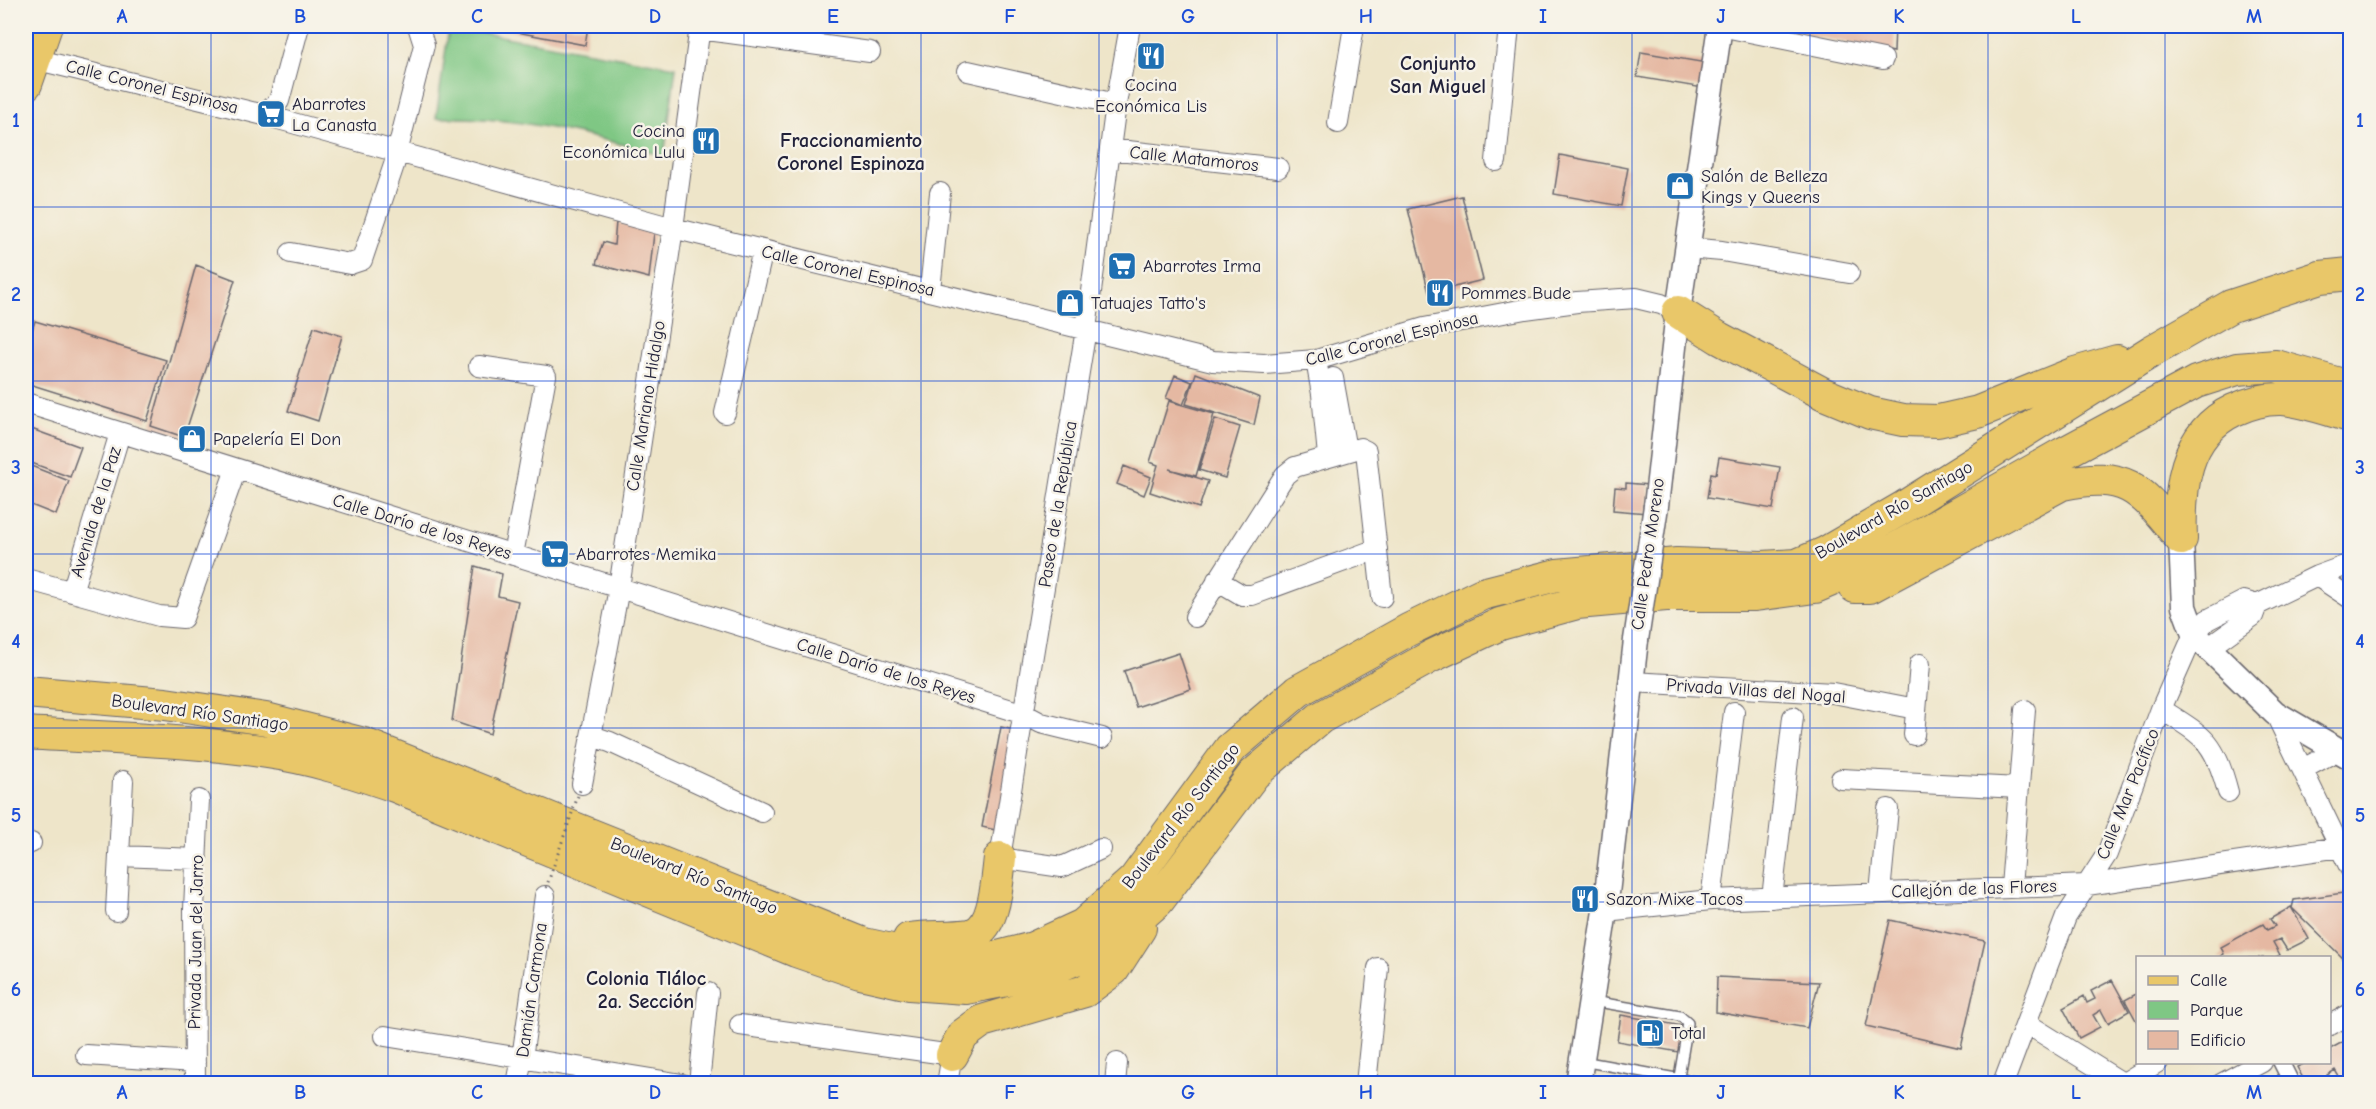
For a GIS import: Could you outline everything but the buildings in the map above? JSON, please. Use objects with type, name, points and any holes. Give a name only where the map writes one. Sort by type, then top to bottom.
[{"type":"main road","points":[[28,66],[46,26]]},
{"type":"main road","name":"Boulevard Río Santiago","points":[[26,692],[165,704],[243,715],[364,744],[864,944],[915,955],[967,959],[998,957],[1033,948],[1083,926],[1134,880],[1230,749],[1298,690],[1408,630],[1482,594],[1557,575],[1677,564],[1797,566],[1825,553],[1904,507],[2152,351],[2231,306],[2320,277],[2350,274]]},
{"type":"main road","points":[[1678,312],[1719,338],[1824,394],[1870,413],[1903,420],[1938,421],[1978,412],[2075,373],[2152,351]]},
{"type":"main road","name":"Boulevard Río Santiago","points":[[26,733],[181,742],[268,752],[333,766],[406,791],[796,951],[860,973],[909,984],[966,988],[1040,974],[1108,945],[1158,901],[1254,774],[1320,718],[1432,656],[1500,624],[1577,603],[1666,595],[1755,595],[1815,587],[1871,563],[2062,454],[2196,382],[2236,369],[2276,366],[2350,387]]},
{"type":"main road","points":[[2181,539],[2180,497],[2187,465],[2199,439],[2213,423],[2252,402],[2283,399],[2350,416]]},
{"type":"main road","points":[[1815,587],[1870,587],[2062,484],[2087,478],[2107,479],[2128,484],[2148,499],[2181,539]]},
{"type":"main road","points":[[864,944],[930,936],[970,935],[981,931],[988,922],[992,908],[1000,858]]},
{"type":"main road","points":[[949,1069],[963,1035],[982,1021],[1085,992],[1113,970],[1158,901]]},
{"type":"street","points":[[264,115],[279,101],[299,26]]},
{"type":"street","points":[[291,253],[350,264],[362,260],[397,153],[424,45],[418,26]]},
{"type":"street","name":"Paseo de la República","points":[[1000,858],[1086,329],[1116,104],[1130,26]]},
{"type":"street","points":[[1338,123],[1354,26]]},
{"type":"street","points":[[1496,161],[1509,26]]},
{"type":"street","points":[[1720,26],[1883,59]]},
{"type":"street","name":"Calle Pedro Moreno","points":[[1580,1072],[1605,910],[1636,640],[1656,506],[1678,312],[1720,26]]},
{"type":"street","points":[[700,27],[870,52]]},
{"type":"street","name":"Calle Mariano Hidalgo","points":[[581,787],[619,588],[673,228],[700,27]]},
{"type":"street","name":"Calle Coronel Espinosa","points":[[28,66],[264,115],[673,228],[1213,361],[1264,364],[1323,358],[1424,328],[1535,307],[1635,298],[1661,304],[1678,312]]},
{"type":"street","points":[[968,71],[1116,104]]},
{"type":"street","name":"Calle Matamoros","points":[[1110,149],[1278,168]]},
{"type":"street","points":[[930,290],[940,193]]},
{"type":"street","points":[[1688,248],[1722,251],[1849,273]]},
{"type":"street","points":[[725,413],[763,250]]},
{"type":"street","points":[[1323,358],[1337,453]]},
{"type":"street","points":[[479,366],[546,375],[513,555]]},
{"type":"street","name":"Calle Darío de los Reyes","points":[[26,403],[1024,714],[1041,723],[1102,738]]},
{"type":"street","name":"Avenida de la Paz","points":[[72,592],[120,433]]},
{"type":"street","points":[[1195,617],[1285,475],[1295,467],[1360,447],[1366,452],[1383,597]]},
{"type":"street","points":[[26,579],[159,616],[183,618],[236,469]]},
{"type":"street","points":[[2181,539],[2184,607],[2201,641],[2276,713],[2344,753]]},
{"type":"street","points":[[1217,580],[1242,595],[1252,595],[1377,549]]},
{"type":"street","points":[[2201,641],[2253,616],[2257,605],[2317,576],[2350,564]]},
{"type":"street","points":[[2317,576],[2350,598]]},
{"type":"street","name":"Calle Mar Pacífico","points":[[2011,1078],[2026,1023],[2066,917],[2107,854],[2161,709],[2201,641]]},
{"type":"street","points":[[1914,735],[1920,664]]},
{"type":"street","name":"Privada Villas del Nogal","points":[[1631,682],[1833,693],[1916,709]]},
{"type":"street","points":[[2161,709],[2200,734],[2217,756],[2228,792]]},
{"type":"street","points":[[2011,888],[2025,710]]},
{"type":"street","points":[[1711,900],[1734,712]]},
{"type":"street","points":[[2276,713],[2350,868]]},
{"type":"street","points":[[1773,897],[1793,717]]},
{"type":"street","points":[[592,736],[610,742],[762,812]]},
{"type":"street","points":[[2303,769],[2344,753]]},
{"type":"street","points":[[1841,780],[2019,788]]},
{"type":"street","points":[[116,911],[123,781]]},
{"type":"street","name":"Privada Juan del Jarro","points":[[195,1083],[194,909],[199,800]]},
{"type":"street","points":[[1880,893],[1888,809]]},
{"type":"street","name":"Callejón de las Flores","points":[[1605,910],[1711,900],[2087,885],[2340,847]]},
{"type":"street","points":[[1000,858],[1062,867],[1101,849]]},
{"type":"street","points":[[119,855],[197,859]]},
{"type":"street","name":"Damián Carmona","points":[[517,1083],[545,892]]},
{"type":"street","points":[[1366,1083],[1378,968]]},
{"type":"street","points":[[699,1083],[708,993]]},
{"type":"street","points":[[2331,1024],[2350,1014]]},
{"type":"street","points":[[2026,1023],[2124,1083],[2155,1064]]},
{"type":"street","points":[[740,1025],[949,1069]]},
{"type":"street","points":[[385,1036],[682,1083]]},
{"type":"street","points":[[86,1055],[195,1062]]},
{"type":"street","points":[[1115,1083],[1117,1063]]},
{"type":"street","points":[[2221,1083],[2258,1064]]},
{"type":"street","points":[[2282,1064],[2292,1083]]},
{"type":"lane","points":[[1592,1001],[1680,1017],[1688,1023],[1679,1077]]},
{"type":"lane","points":[[1580,1072],[1679,1077],[1709,1083]]},
{"type":"path","points":[[545,892],[581,787]]},
{"type":"shaded area","points":[[26,422],[87,444],[63,520],[26,509]]},
{"type":"green space","points":[[449,27],[676,67],[664,156],[580,134],[523,123],[436,118]]},
{"type":"place","name":"Cocina Económica Lis","points":[[1151,56]]},
{"type":"place","name":"Abarrotes La Canasta","points":[[271,114]]},
{"type":"place","name":"Cocina Económica Lulu","points":[[706,141]]},
{"type":"place","name":"Salón de Belleza Kings y Queens","points":[[1680,186]]},
{"type":"place","name":"Abarrotes Irma","points":[[1122,266]]},
{"type":"place","name":"Pommes Bude","points":[[1440,293]]},
{"type":"place","name":"Tatuajes Tatto's","points":[[1070,303]]},
{"type":"place","name":"Papelería El Don","points":[[192,439]]},
{"type":"place","name":"Abarrotes Memika","points":[[555,554]]},
{"type":"place","name":"Sazon Mixe Tacos","points":[[1585,899]]},
{"type":"place","name":"Total","points":[[1650,1033]]},
{"type":"district","name":"Conjunto San Miguel","points":[[1438,74]]},
{"type":"district","name":"Fraccionamiento Coronel Espinoza","points":[[851,152]]},
{"type":"district","name":"Colonia Tláloc 2a. Sección","points":[[646,990]]}]
